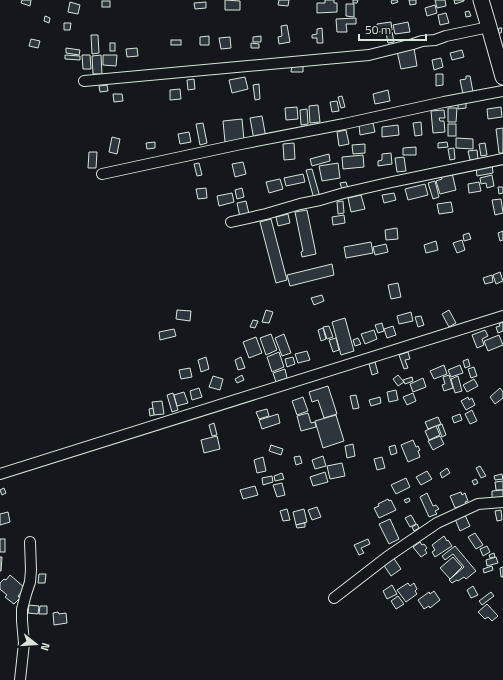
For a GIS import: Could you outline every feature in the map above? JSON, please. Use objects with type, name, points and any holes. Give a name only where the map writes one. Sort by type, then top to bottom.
[{"type":"highway","points":[[481,0],[490,26],[503,78]]},
{"type":"street","points":[[84,81],[369,55],[422,41],[435,40],[490,26]]},
{"type":"street","points":[[102,174],[241,144],[503,91]]},
{"type":"street","points":[[231,222],[320,200],[344,192],[503,159]]},
{"type":"street","points":[[0,474],[503,316]]},
{"type":"street","points":[[334,598],[387,557],[437,523],[478,504],[503,502]]},
{"type":"street","points":[[20,680],[24,643],[22,609],[30,582],[30,542]]},
{"type":"building","points":[[22,0],[31,0],[30,6],[21,3]]},
{"type":"building","points":[[225,0],[240,1],[240,10],[225,10]]},
{"type":"building","points":[[279,0],[289,0],[288,6],[278,5]]},
{"type":"building","points":[[325,0],[334,0],[334,3],[337,3],[337,12],[317,13],[317,3],[325,3]]},
{"type":"building","points":[[353,0],[358,0],[357,3],[353,3]]},
{"type":"building","points":[[397,0],[398,2],[392,4],[391,1]]},
{"type":"building","points":[[409,0],[416,0],[416,4],[410,5]]},
{"type":"building","points":[[435,0],[445,0],[446,6],[437,8]]},
{"type":"building","points":[[454,0],[464,0],[464,1],[455,4]]},
{"type":"building","points":[[102,1],[110,1],[110,7],[102,7]]},
{"type":"building","points":[[70,2],[80,5],[78,14],[68,12]]},
{"type":"building","points":[[206,2],[206,8],[195,9],[194,3]]},
{"type":"building","points":[[346,4],[354,4],[354,17],[346,16]]},
{"type":"building","points":[[435,5],[437,13],[427,16],[425,8]]},
{"type":"building","points":[[469,11],[471,16],[466,17],[465,12]]},
{"type":"building","points":[[446,13],[449,23],[440,25],[438,15]]},
{"type":"building","points":[[45,16],[50,18],[49,23],[44,21]]},
{"type":"building","points":[[356,18],[356,24],[346,24],[347,32],[337,32],[336,19]]},
{"type":"building","points":[[391,22],[392,30],[378,32],[377,24]]},
{"type":"building","points":[[408,22],[410,32],[395,34],[393,25]]},
{"type":"building","points":[[64,23],[71,23],[70,30],[64,30]]},
{"type":"building","points":[[287,25],[290,42],[279,44],[278,37],[282,36],[281,26]]},
{"type":"building","points":[[322,28],[323,43],[317,43],[317,38],[312,38],[312,35],[317,34],[317,29]]},
{"type":"building","points":[[499,28],[502,28],[501,33],[498,33]]},
{"type":"building","points":[[392,32],[394,42],[388,43],[386,33]]},
{"type":"building","points":[[91,35],[98,35],[99,53],[92,54]]},
{"type":"building","points":[[209,36],[209,45],[200,45],[200,37]]},
{"type":"building","points":[[261,36],[261,42],[253,42],[253,37]]},
{"type":"building","points":[[230,37],[231,48],[221,49],[219,38]]},
{"type":"building","points":[[31,39],[40,41],[38,48],[29,46]]},
{"type":"building","points":[[171,40],[181,40],[181,45],[171,45]]},
{"type":"building","points":[[110,43],[115,43],[115,51],[110,51]]},
{"type":"building","points":[[251,43],[259,44],[259,48],[251,48]]},
{"type":"building","points":[[66,48],[80,50],[79,55],[66,53]]},
{"type":"building","points":[[137,48],[138,56],[127,57],[126,49]]},
{"type":"building","points":[[414,48],[417,66],[401,69],[397,51]]},
{"type":"building","points":[[462,50],[464,57],[452,60],[450,53]]},
{"type":"building","points":[[65,55],[80,56],[80,60],[65,59]]},
{"type":"building","points":[[82,55],[90,55],[91,69],[83,69]]},
{"type":"building","points":[[101,55],[102,74],[93,74],[92,56]]},
{"type":"building","points":[[103,55],[117,55],[116,66],[103,65]]},
{"type":"building","points":[[441,58],[443,67],[434,70],[432,60]]},
{"type":"building","points":[[292,64],[303,64],[303,72],[291,72]]},
{"type":"building","points":[[436,74],[443,74],[443,85],[436,86]]},
{"type":"building","points":[[466,76],[470,76],[473,92],[463,94],[460,80],[466,79]]},
{"type":"building","points":[[245,77],[248,89],[232,93],[229,80]]},
{"type":"building","points":[[194,79],[195,89],[188,90],[187,80]]},
{"type":"building","points":[[259,84],[260,99],[255,100],[253,85]]},
{"type":"building","points":[[107,85],[108,91],[100,92],[99,86]]},
{"type":"building","points":[[180,89],[181,99],[170,100],[170,90]]},
{"type":"building","points":[[388,90],[390,101],[375,104],[373,94]]},
{"type":"building","points":[[113,94],[122,94],[123,101],[114,102]]},
{"type":"building","points":[[342,96],[345,107],[341,108],[338,97]]},
{"type":"building","points":[[337,101],[339,111],[332,112],[330,102]]},
{"type":"building","points":[[458,101],[466,101],[466,108],[458,109]]},
{"type":"building","points":[[318,105],[320,122],[310,123],[309,106]]},
{"type":"building","points":[[297,107],[298,119],[286,120],[285,108]]},
{"type":"building","points":[[501,107],[502,117],[488,119],[487,109]]},
{"type":"building","points":[[448,108],[457,108],[456,122],[448,122]]},
{"type":"building","points":[[307,109],[308,124],[301,125],[300,110]]},
{"type":"building","points":[[444,110],[445,118],[439,118],[440,121],[444,121],[445,132],[433,133],[431,111]]},
{"type":"building","points":[[262,116],[266,138],[254,140],[250,118]]},
{"type":"building","points":[[242,119],[244,140],[225,142],[223,121]]},
{"type":"building","points":[[421,122],[422,135],[415,136],[413,123]]},
{"type":"building","points":[[203,123],[207,143],[200,145],[196,124]]},
{"type":"building","points":[[373,123],[375,132],[360,135],[359,125]]},
{"type":"building","points":[[448,124],[456,124],[456,136],[448,136]]},
{"type":"building","points":[[398,125],[399,135],[382,137],[382,127]]},
{"type":"building","points":[[503,128],[503,153],[499,153],[496,129]]},
{"type":"building","points":[[346,130],[349,144],[339,146],[337,132]]},
{"type":"building","points":[[189,132],[191,142],[180,144],[178,134]]},
{"type":"building","points":[[112,137],[120,139],[117,154],[109,152]]},
{"type":"building","points":[[456,138],[473,139],[473,149],[456,148]]},
{"type":"building","points":[[155,142],[155,148],[147,149],[146,143]]},
{"type":"building","points":[[447,142],[448,147],[438,148],[438,143]]},
{"type":"building","points":[[294,143],[295,159],[284,160],[283,144]]},
{"type":"building","points":[[485,143],[487,155],[481,156],[479,144]]},
{"type":"building","points":[[365,144],[365,153],[353,154],[352,145]]},
{"type":"building","points":[[416,147],[416,155],[403,155],[403,148]]},
{"type":"building","points":[[454,148],[455,159],[450,160],[448,149]]},
{"type":"building","points":[[477,150],[478,159],[470,160],[468,151]]},
{"type":"building","points":[[89,152],[97,152],[96,168],[88,168]]},
{"type":"building","points":[[391,153],[392,164],[378,166],[378,161],[382,160],[382,154]]},
{"type":"building","points":[[329,154],[330,161],[312,166],[310,159]]},
{"type":"building","points":[[363,155],[364,167],[343,169],[342,157]]},
{"type":"building","points":[[404,157],[406,171],[397,172],[395,158]]},
{"type":"building","points":[[243,162],[246,174],[235,177],[232,164]]},
{"type":"building","points":[[199,163],[202,175],[197,176],[194,164]]},
{"type":"building","points":[[338,163],[340,178],[322,181],[319,166]]},
{"type":"building","points":[[492,164],[493,173],[477,176],[476,167]]},
{"type":"building","points":[[312,169],[320,197],[314,199],[306,170]]},
{"type":"building","points":[[452,173],[456,190],[440,194],[436,181],[442,179],[441,175]]},
{"type":"building","points":[[303,174],[305,182],[286,186],[284,178]]},
{"type":"building","points":[[492,175],[494,186],[487,188],[486,183],[481,184],[480,178]]},
{"type":"building","points":[[280,179],[283,189],[269,193],[266,182]]},
{"type":"building","points":[[435,181],[439,197],[433,199],[428,183]]},
{"type":"building","points":[[346,182],[348,188],[342,189],[340,183]]},
{"type":"building","points":[[479,182],[481,191],[469,193],[468,184]]},
{"type":"building","points":[[425,184],[428,195],[408,200],[405,189]]},
{"type":"building","points":[[498,187],[503,187],[503,193],[499,194]]},
{"type":"building","points":[[206,188],[207,198],[198,199],[196,189]]},
{"type":"building","points":[[242,188],[244,197],[237,199],[235,190]]},
{"type":"building","points":[[232,193],[234,202],[219,206],[217,196]]},
{"type":"building","points":[[394,193],[396,200],[384,203],[382,195]]},
{"type":"building","points":[[361,195],[365,209],[351,212],[348,198]]},
{"type":"building","points":[[501,199],[503,213],[495,215],[492,200]]},
{"type":"building","points":[[246,201],[249,214],[240,217],[237,203]]},
{"type":"building","points":[[343,201],[344,213],[338,214],[337,202]]},
{"type":"building","points":[[451,202],[453,212],[439,214],[437,204]]},
{"type":"building","points":[[307,210],[316,254],[302,257],[301,252],[303,251],[295,212]]},
{"type":"building","points":[[288,214],[290,223],[278,226],[276,217]]},
{"type":"building","points":[[344,215],[345,223],[333,225],[332,217]]},
{"type":"building","points":[[271,219],[287,280],[276,283],[260,222]]},
{"type":"building","points":[[397,228],[398,239],[386,240],[385,230]]},
{"type":"building","points":[[503,231],[503,240],[500,241],[498,233]]},
{"type":"building","points":[[469,233],[471,239],[464,241],[463,235]]},
{"type":"building","points":[[462,240],[465,250],[457,253],[453,243]]},
{"type":"building","points":[[436,241],[438,250],[426,253],[424,245]]},
{"type":"building","points":[[371,242],[373,253],[346,258],[344,247]]},
{"type":"building","points":[[386,244],[388,252],[375,255],[373,247]]},
{"type":"building","points":[[332,264],[334,275],[290,286],[287,275]]},
{"type":"building","points":[[500,272],[503,281],[496,284],[493,275]]},
{"type":"building","points":[[492,275],[493,282],[485,284],[483,278]]},
{"type":"building","points":[[398,283],[401,297],[391,299],[388,285]]},
{"type":"building","points":[[322,295],[324,301],[314,305],[311,298]]},
{"type":"building","points":[[177,310],[191,311],[190,321],[176,319]]},
{"type":"building","points":[[266,310],[273,312],[269,323],[262,322]]},
{"type":"building","points":[[449,310],[456,323],[449,327],[442,314]]},
{"type":"building","points":[[411,312],[413,321],[399,324],[397,316]]},
{"type":"building","points":[[421,316],[424,325],[418,327],[415,317]]},
{"type":"building","points":[[345,318],[354,351],[341,355],[332,322]]},
{"type":"building","points":[[253,320],[258,321],[255,328],[250,327]]},
{"type":"building","points":[[503,322],[503,331],[498,333],[496,327],[500,326],[499,324]]},
{"type":"building","points":[[382,323],[384,331],[378,333],[375,325]]},
{"type":"building","points":[[329,326],[333,337],[327,339],[323,327]]},
{"type":"building","points":[[393,326],[396,335],[387,338],[384,329]]},
{"type":"building","points":[[323,328],[326,339],[321,341],[318,330]]},
{"type":"building","points":[[174,329],[176,336],[160,340],[159,332]]},
{"type":"building","points":[[374,330],[377,339],[365,344],[361,334]]},
{"type":"building","points":[[485,330],[488,336],[482,339],[484,345],[477,348],[472,335]]},
{"type":"building","points":[[271,334],[277,350],[266,355],[260,338]]},
{"type":"building","points":[[284,334],[291,353],[282,356],[275,338]]},
{"type":"building","points":[[499,335],[503,345],[488,351],[484,341]]},
{"type":"building","points":[[256,337],[262,353],[249,358],[243,342]]},
{"type":"building","points":[[336,338],[339,350],[333,352],[329,340]]},
{"type":"building","points":[[358,338],[361,344],[355,346],[353,340]]},
{"type":"building","points":[[307,351],[310,360],[298,363],[295,354]]},
{"type":"building","points":[[279,352],[284,367],[272,372],[267,357]]},
{"type":"building","points":[[408,352],[410,359],[405,360],[408,368],[404,369],[399,355]]},
{"type":"building","points":[[206,357],[209,369],[201,372],[198,360]]},
{"type":"building","points":[[241,357],[245,368],[238,370],[235,360]]},
{"type":"building","points":[[293,357],[295,364],[287,367],[285,359]]},
{"type":"building","points":[[468,359],[470,366],[465,368],[463,361]]},
{"type":"building","points":[[375,362],[378,373],[372,375],[369,364]]},
{"type":"building","points":[[444,365],[447,374],[434,379],[430,371]]},
{"type":"building","points":[[460,365],[463,373],[451,377],[448,370]]},
{"type":"building","points":[[474,367],[477,376],[471,378],[468,369]]},
{"type":"building","points":[[190,368],[192,377],[181,379],[179,370]]},
{"type":"building","points":[[285,369],[287,378],[276,382],[273,373]]},
{"type":"building","points":[[242,375],[244,380],[237,383],[235,379]]},
{"type":"building","points":[[398,375],[404,382],[398,386],[393,379]]},
{"type":"building","points":[[449,375],[453,388],[444,391],[442,385],[445,384],[443,377]]},
{"type":"building","points":[[213,376],[223,379],[220,390],[209,387]]},
{"type":"building","points":[[458,376],[462,391],[455,393],[451,379]]},
{"type":"building","points":[[412,377],[413,381],[405,384],[403,380]]},
{"type":"building","points":[[423,378],[426,387],[413,392],[410,384]]},
{"type":"building","points":[[474,379],[478,386],[467,392],[463,385]]},
{"type":"building","points":[[328,386],[337,414],[324,418],[318,400],[312,402],[309,392]]},
{"type":"building","points":[[199,388],[202,397],[192,400],[190,391]]},
{"type":"building","points":[[500,388],[503,392],[503,398],[495,404],[490,397]]},
{"type":"building","points":[[396,390],[398,400],[389,402],[387,392]]},
{"type":"building","points":[[184,392],[188,403],[177,406],[174,395]]},
{"type":"building","points":[[173,393],[178,410],[172,412],[167,395]]},
{"type":"building","points":[[413,393],[416,401],[407,405],[403,397]]},
{"type":"building","points":[[356,395],[359,408],[353,409],[350,396]]},
{"type":"building","points":[[303,397],[308,411],[297,415],[292,401]]},
{"type":"building","points":[[380,397],[381,403],[371,406],[369,400]]},
{"type":"building","points":[[468,397],[469,400],[472,398],[475,405],[466,410],[461,401]]},
{"type":"building","points":[[162,401],[164,414],[154,415],[152,402]]},
{"type":"building","points":[[153,408],[154,415],[150,416],[149,409]]},
{"type":"building","points":[[267,409],[269,416],[259,419],[256,412]]},
{"type":"building","points":[[472,410],[477,421],[470,424],[465,414]]},
{"type":"building","points":[[308,413],[311,423],[315,422],[316,427],[301,431],[297,416]]},
{"type":"building","points":[[278,414],[280,423],[262,429],[259,420]]},
{"type":"building","points":[[460,414],[462,420],[454,423],[452,417]]},
{"type":"building","points":[[336,415],[344,441],[323,448],[315,421]]},
{"type":"building","points":[[438,417],[441,424],[428,429],[425,422]]},
{"type":"building","points":[[214,423],[217,435],[212,436],[209,425]]},
{"type":"building","points":[[442,424],[446,435],[442,437],[438,426]]},
{"type":"building","points":[[436,426],[440,435],[429,440],[425,431]]},
{"type":"building","points":[[217,436],[220,449],[204,453],[201,440]]},
{"type":"building","points":[[440,436],[444,444],[433,450],[428,441]]},
{"type":"building","points":[[413,440],[416,447],[418,446],[420,450],[418,451],[420,457],[408,462],[401,445]]},
{"type":"building","points":[[353,444],[355,456],[347,458],[345,446]]},
{"type":"building","points":[[271,445],[283,449],[281,455],[269,451]]},
{"type":"building","points":[[395,445],[397,453],[391,455],[389,447]]},
{"type":"building","points":[[300,456],[302,463],[296,465],[294,457]]},
{"type":"building","points":[[323,456],[326,466],[315,469],[312,460]]},
{"type":"building","points":[[263,457],[266,471],[257,473],[254,460]]},
{"type":"building","points":[[382,457],[385,468],[377,470],[374,459]]},
{"type":"building","points":[[342,463],[345,476],[330,479],[327,466]]},
{"type":"building","points":[[480,466],[486,476],[481,478],[476,468]]},
{"type":"building","points":[[447,468],[450,473],[442,478],[440,473]]},
{"type":"building","points":[[427,471],[432,479],[421,485],[416,477]]},
{"type":"building","points":[[325,472],[328,482],[313,486],[310,477]]},
{"type":"building","points":[[282,473],[284,479],[275,481],[274,476]]},
{"type":"building","points":[[502,474],[503,479],[495,480],[494,476]]},
{"type":"building","points":[[272,476],[273,482],[263,485],[262,478]]},
{"type":"building","points":[[406,478],[410,487],[396,494],[391,485]]},
{"type":"building","points":[[476,479],[478,483],[474,485],[472,481]]},
{"type":"building","points":[[503,481],[503,490],[496,490],[495,482]]},
{"type":"building","points":[[282,483],[285,495],[277,497],[273,485]]},
{"type":"building","points":[[255,486],[258,495],[243,499],[240,490]]},
{"type":"building","points":[[4,488],[6,493],[2,495],[0,490]]},
{"type":"building","points":[[503,490],[503,497],[492,498],[492,491]]},
{"type":"building","points":[[461,492],[462,495],[465,493],[468,501],[465,502],[466,504],[455,508],[450,496]]},
{"type":"building","points":[[427,493],[433,506],[436,505],[439,509],[435,511],[437,514],[429,517],[420,497]]},
{"type":"building","points":[[409,498],[410,501],[406,503],[404,500]]},
{"type":"building","points":[[388,499],[389,501],[391,500],[396,510],[379,518],[374,508],[379,506],[378,504]]},
{"type":"building","points":[[317,507],[321,517],[312,520],[308,510]]},
{"type":"building","points":[[287,509],[290,520],[283,521],[280,511]]},
{"type":"building","points":[[304,509],[307,522],[296,525],[293,512]]},
{"type":"building","points":[[501,510],[502,520],[497,521],[495,511]]},
{"type":"building","points":[[8,512],[10,522],[0,525],[0,514]]},
{"type":"building","points":[[411,515],[416,524],[410,527],[405,518]]},
{"type":"building","points":[[465,515],[470,526],[460,531],[455,519]]},
{"type":"building","points":[[390,519],[399,539],[389,544],[379,524]]},
{"type":"building","points":[[305,523],[305,527],[297,528],[296,525]]},
{"type":"building","points":[[417,524],[419,528],[414,531],[412,527]]},
{"type":"building","points":[[475,533],[483,545],[476,549],[468,537]]},
{"type":"building","points":[[444,536],[452,546],[435,557],[432,552],[435,550],[432,545]]},
{"type":"building","points":[[0,539],[5,539],[5,552],[0,552]]},
{"type":"building","points":[[368,539],[370,544],[361,548],[364,553],[359,555],[354,545]]},
{"type":"building","points":[[420,542],[427,548],[425,550],[427,553],[421,557],[413,547]]},
{"type":"building","points":[[455,546],[476,571],[466,579],[464,577],[452,583],[449,580],[464,567],[453,554],[445,560],[442,556]]},
{"type":"building","points":[[487,546],[490,552],[483,556],[480,549]]},
{"type":"building","points":[[494,553],[495,557],[490,558],[489,555]]},
{"type":"building","points":[[0,557],[2,557],[1,571],[0,571]]},
{"type":"building","points":[[393,557],[401,569],[391,576],[383,564]]},
{"type":"building","points":[[453,557],[462,567],[450,579],[440,568]]},
{"type":"building","points":[[496,557],[498,563],[487,566],[486,560]]},
{"type":"building","points":[[492,566],[493,570],[484,573],[483,569]]},
{"type":"building","points":[[503,567],[503,577],[501,577],[500,568]]},
{"type":"building","points":[[39,574],[46,574],[45,583],[38,583]]},
{"type":"building","points":[[10,575],[25,588],[18,596],[20,598],[14,604],[5,597],[7,595],[0,589],[0,583],[4,579],[6,580]]},
{"type":"building","points":[[408,583],[410,586],[414,583],[417,589],[415,591],[417,594],[406,602],[397,590]]},
{"type":"building","points":[[392,585],[397,594],[387,599],[383,591]]},
{"type":"building","points":[[473,586],[478,595],[471,598],[467,590]]},
{"type":"building","points":[[434,591],[440,600],[430,608],[429,606],[424,609],[418,600],[429,592],[430,594]]},
{"type":"building","points":[[491,592],[494,596],[482,605],[479,601]]},
{"type":"building","points":[[398,596],[404,604],[396,609],[391,601]]},
{"type":"building","points":[[487,604],[498,616],[492,621],[488,617],[485,619],[478,612]]},
{"type":"building","points":[[29,605],[39,606],[38,614],[28,613]]},
{"type":"building","points":[[40,606],[47,606],[47,614],[39,614]]},
{"type":"building","points":[[58,612],[59,614],[66,613],[67,623],[54,625],[53,613]]}]
